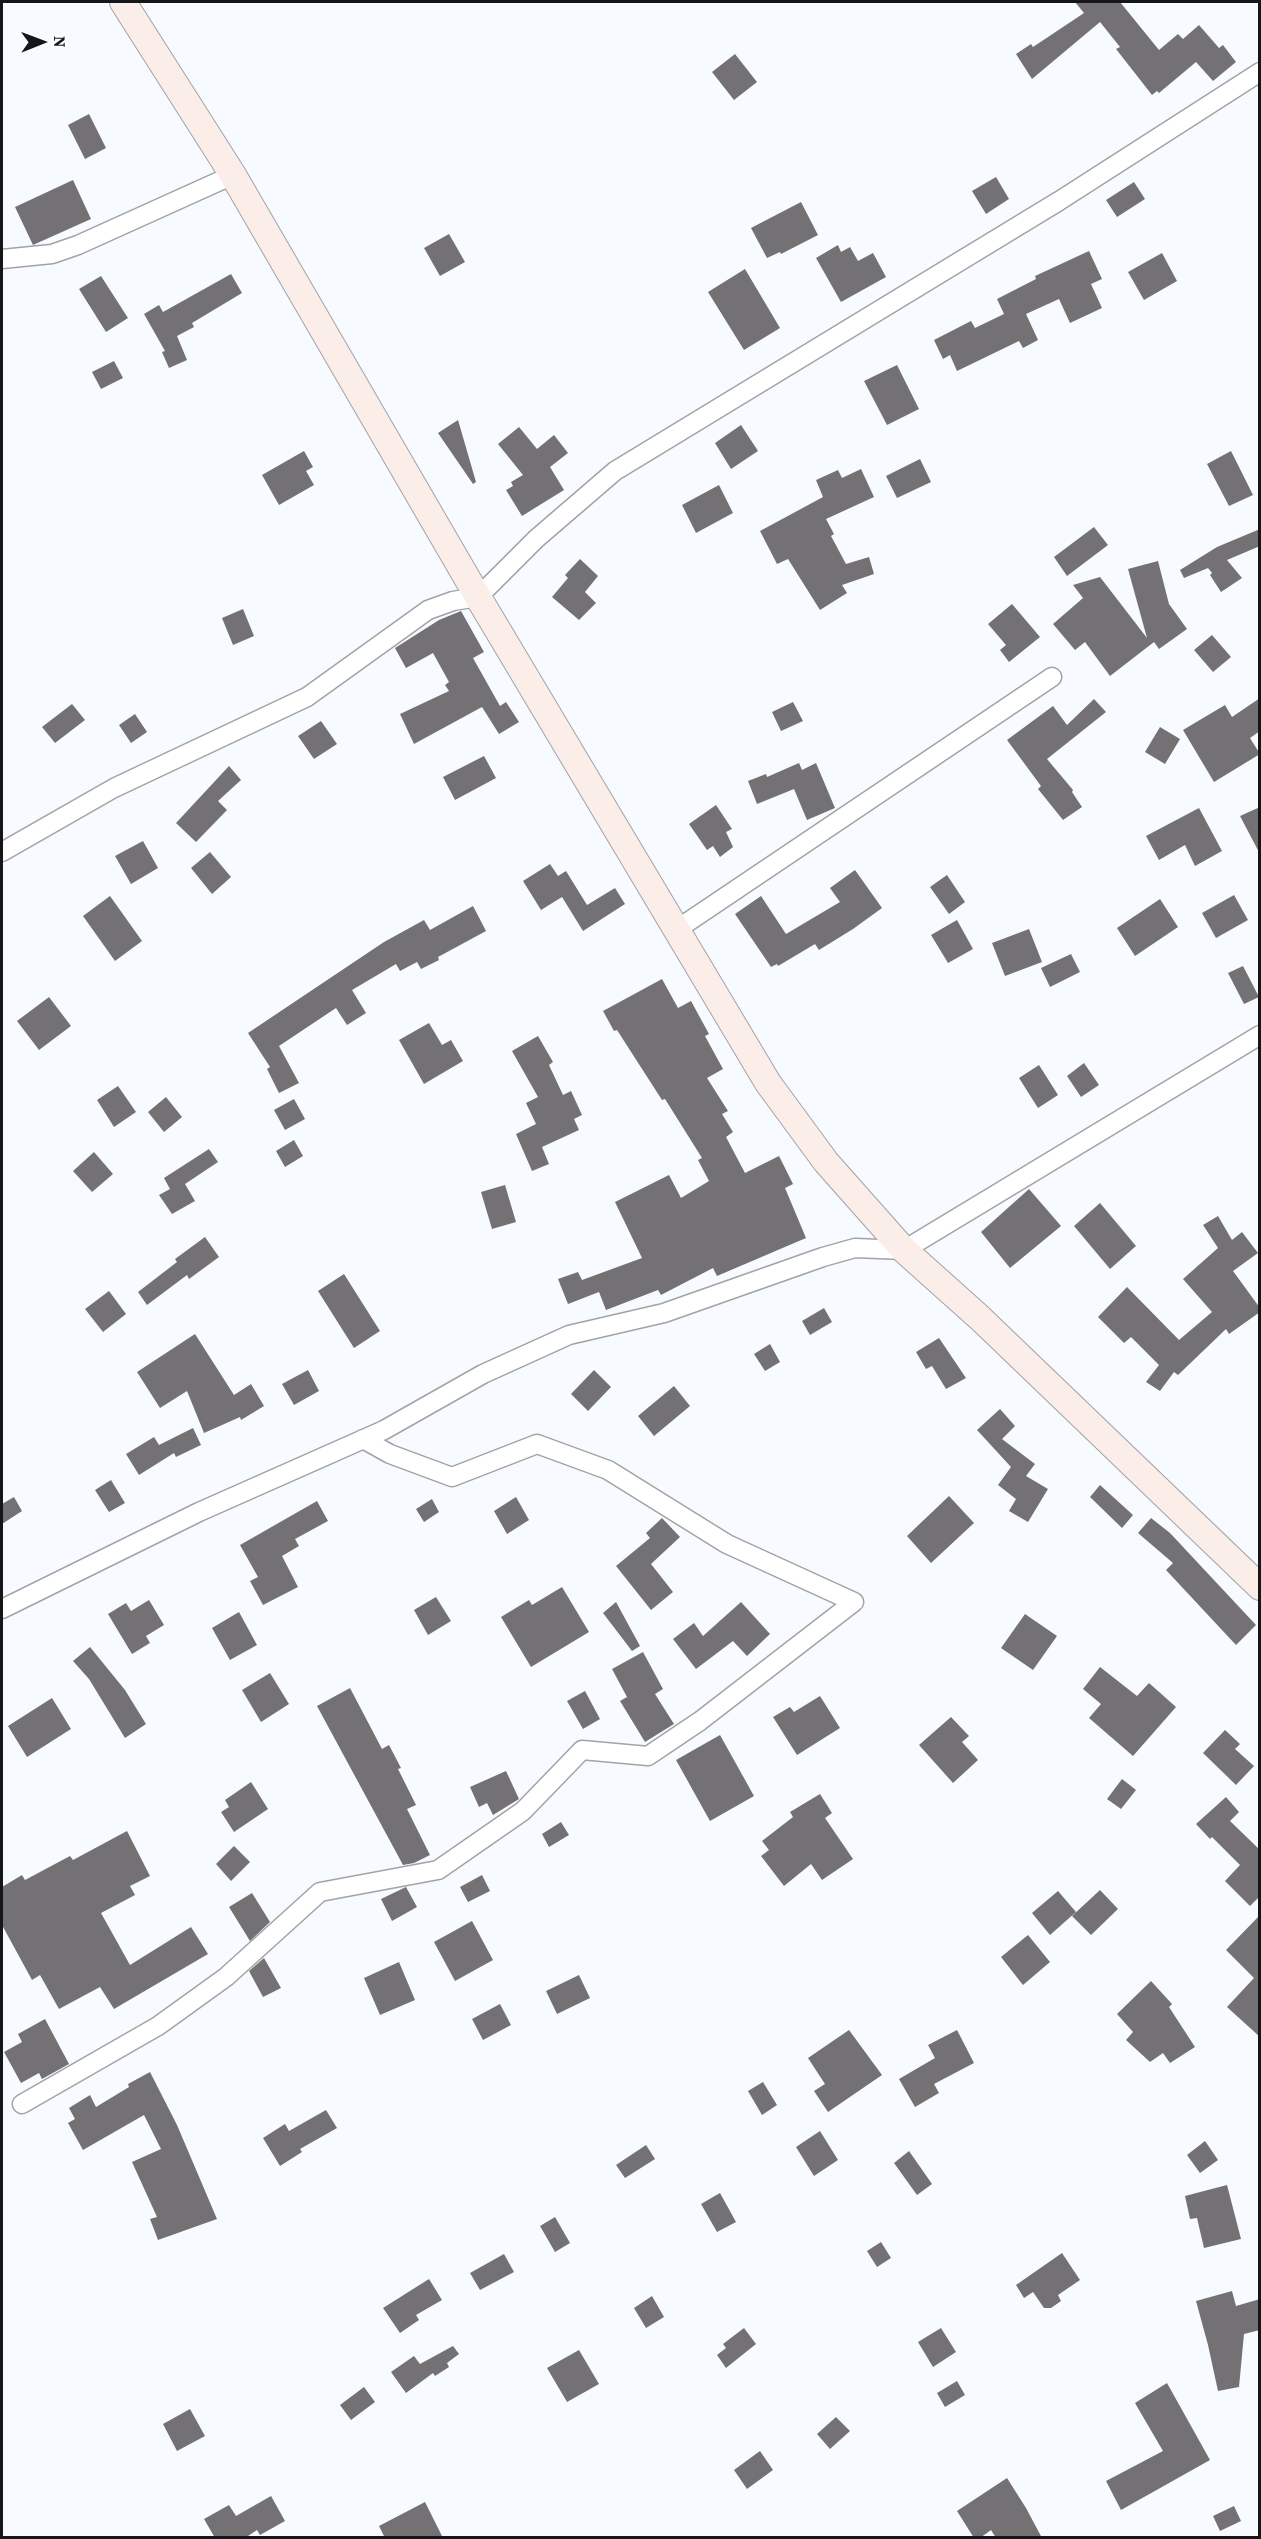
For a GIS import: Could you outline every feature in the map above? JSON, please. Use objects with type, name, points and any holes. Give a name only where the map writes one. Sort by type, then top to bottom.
[{"type":"street","points":[[123,2],[233,176],[478,597],[768,1083],[826,1162],[904,1250],[980,1318],[1260,1587]]},
{"type":"street","points":[[2,852],[114,788],[308,697],[428,610],[453,601],[478,597],[536,539],[615,471],[1059,201],[1260,72]]},
{"type":"street","points":[[2,259],[52,254],[233,176]]},
{"type":"street","points":[[676,930],[1052,677]]},
{"type":"street","points":[[2,1609],[199,1512],[384,1430],[483,1374],[569,1335],[663,1313],[855,1248],[904,1250],[1260,1035]]},
{"type":"street","points":[[22,2103],[167,2019],[226,1977],[320,1892],[438,1870],[523,1811],[582,1750],[648,1756],[700,1721],[854,1602],[728,1544],[608,1470],[537,1444],[452,1477],[390,1454],[363,1439]]},
{"type":"building","points":[[1075,2],[1120,2],[1159,50],[1178,34],[1183,39],[1199,25],[1219,48],[1223,45],[1236,62],[1213,81],[1196,62],[1159,93],[1157,91],[1152,95],[1116,49],[1120,47],[1100,22],[1032,79],[1016,54],[1031,44],[1033,47],[1084,13]]},
{"type":"building","points":[[735,54],[757,82],[734,100],[712,72]]},
{"type":"building","points":[[89,114],[106,148],[85,159],[68,125]]},
{"type":"building","points":[[996,177],[1009,199],[986,214],[972,191]]},
{"type":"building","points":[[73,180],[91,219],[33,245],[15,207]]},
{"type":"building","points":[[1134,182],[1145,199],[1117,217],[1106,200]]},
{"type":"building","points":[[801,202],[818,235],[781,254],[780,252],[767,258],[751,228]]},
{"type":"building","points":[[449,234],[465,262],[440,276],[424,248]]},
{"type":"building","points":[[838,245],[841,252],[850,247],[858,261],[873,253],[886,277],[841,302],[816,258]]},
{"type":"building","points":[[1089,251],[1102,279],[1091,284],[1102,308],[1070,323],[1059,299],[1026,314],[1038,340],[1023,348],[1019,341],[957,371],[950,355],[943,359],[934,340],[971,321],[975,328],[1004,314],[997,299],[1036,279],[1035,276]]},
{"type":"building","points":[[1162,253],[1177,281],[1144,300],[1128,272]]},
{"type":"building","points":[[745,269],[780,328],[744,350],[708,292]]},
{"type":"building","points":[[231,274],[242,293],[192,323],[194,327],[177,336],[187,360],[169,368],[162,352],[165,351],[144,314],[159,305],[163,312]]},
{"type":"building","points":[[101,276],[128,318],[106,332],[79,289]]},
{"type":"building","points":[[114,361],[123,378],[101,389],[92,372]]},
{"type":"building","points":[[897,365],[919,409],[887,425],[864,381]]},
{"type":"building","points":[[458,420],[476,482],[473,484],[438,433]]},
{"type":"building","points":[[741,425],[758,451],[731,469],[715,443]]},
{"type":"building","points":[[519,427],[537,449],[554,435],[568,453],[550,467],[564,490],[522,516],[506,490],[513,486],[511,482],[523,475],[498,444]]},
{"type":"building","points":[[304,451],[313,467],[306,471],[314,485],[279,505],[262,475]]},
{"type":"building","points":[[1231,451],[1253,495],[1229,506],[1207,464]]},
{"type":"building","points":[[920,459],[931,482],[897,498],[886,476]]},
{"type":"building","points":[[861,469],[874,497],[826,519],[834,534],[831,536],[846,564],[869,557],[874,574],[842,585],[847,593],[820,610],[788,559],[777,564],[760,531],[823,497],[816,480],[838,470],[842,478]]},
{"type":"building","points":[[719,485],[733,513],[696,533],[682,505]]},
{"type":"building","points":[[1094,527],[1108,545],[1067,576],[1054,557]]},
{"type":"building","points":[[1260,529],[1260,546],[1227,560],[1242,578],[1221,592],[1208,568],[1184,578],[1180,570],[1217,547]]},
{"type":"building","points":[[580,559],[598,576],[585,592],[596,603],[579,620],[552,597],[568,578],[565,575]]},
{"type":"building","points":[[1158,561],[1169,604],[1187,629],[1159,649],[1154,642],[1110,676],[1085,642],[1075,650],[1053,624],[1083,598],[1073,585],[1100,577],[1147,638],[1128,569]]},
{"type":"building","points":[[1012,604],[1040,637],[1009,662],[1000,650],[1006,645],[988,624]]},
{"type":"building","points":[[243,609],[254,636],[233,645],[222,618]]},
{"type":"building","points":[[461,611],[484,652],[473,658],[500,706],[506,702],[519,722],[499,734],[482,707],[414,744],[400,714],[449,691],[445,685],[449,682],[433,653],[406,668],[395,648],[439,620]]},
{"type":"building","points":[[1212,635],[1231,657],[1213,672],[1194,650]]},
{"type":"building","points":[[1260,698],[1260,731],[1250,738],[1260,754],[1214,782],[1183,730],[1225,705],[1232,717]]},
{"type":"building","points":[[1094,699],[1106,712],[1047,759],[1073,790],[1072,792],[1082,807],[1063,820],[1038,789],[1041,786],[1007,740],[1053,706],[1067,725]]},
{"type":"building","points":[[793,702],[803,721],[781,731],[772,712]]},
{"type":"building","points":[[72,704],[85,720],[55,743],[42,727]]},
{"type":"building","points":[[135,714],[147,732],[131,743],[119,725]]},
{"type":"building","points":[[321,721],[337,744],[314,759],[298,736]]},
{"type":"building","points":[[1160,727],[1180,739],[1165,764],[1145,752]]},
{"type":"building","points":[[484,756],[496,778],[455,800],[443,777]]},
{"type":"building","points":[[799,763],[802,770],[816,763],[835,808],[807,820],[794,789],[757,804],[748,781],[766,774],[767,777]]},
{"type":"building","points":[[229,766],[241,780],[218,801],[227,810],[196,842],[176,823]]},
{"type":"building","points":[[716,805],[732,829],[726,832],[733,847],[720,857],[713,846],[707,850],[689,824]]},
{"type":"building","points":[[1260,807],[1260,854],[1240,816]]},
{"type":"building","points":[[1199,808],[1222,851],[1195,866],[1185,845],[1159,860],[1146,836]]},
{"type":"building","points":[[143,841],[158,868],[131,884],[115,856]]},
{"type":"building","points":[[210,852],[231,877],[212,894],[191,868]]},
{"type":"building","points":[[550,864],[558,876],[566,871],[587,905],[615,888],[625,904],[583,931],[562,897],[541,910],[523,881]]},
{"type":"building","points":[[855,870],[882,908],[819,950],[815,944],[778,966],[777,964],[771,967],[735,914],[761,896],[786,934],[840,902],[830,888]]},
{"type":"building","points":[[947,875],[965,902],[949,914],[930,887]]},
{"type":"building","points":[[1234,895],[1248,920],[1216,938],[1202,913]]},
{"type":"building","points":[[110,896],[142,941],[115,961],[83,916]]},
{"type":"building","points":[[1160,899],[1178,927],[1135,956],[1117,928]]},
{"type":"building","points":[[473,906],[486,931],[421,969],[417,962],[400,971],[396,964],[352,990],[366,1013],[347,1025],[336,1008],[279,1046],[299,1083],[279,1093],[267,1069],[270,1067],[248,1033],[384,942],[424,920],[430,930]]},
{"type":"building","points":[[957,920],[973,949],[948,963],[931,935]]},
{"type":"building","points":[[1029,929],[1042,962],[1005,976],[992,943]]},
{"type":"building","points":[[1071,954],[1080,972],[1050,987],[1041,968]]},
{"type":"building","points":[[1243,966],[1259,997],[1244,1004],[1228,973]]},
{"type":"building","points":[[662,979],[678,1008],[691,1001],[709,1034],[705,1036],[723,1069],[707,1078],[728,1111],[722,1114],[733,1132],[726,1137],[745,1173],[779,1156],[793,1184],[785,1188],[806,1238],[717,1276],[713,1268],[661,1295],[658,1290],[606,1310],[599,1292],[568,1304],[558,1279],[578,1272],[582,1280],[642,1258],[615,1202],[669,1175],[681,1198],[709,1181],[698,1160],[702,1158],[665,1099],[662,1100],[617,1030],[614,1031],[603,1011]]},
{"type":"building","points":[[49,997],[71,1026],[39,1050],[17,1021]]},
{"type":"building","points":[[429,1023],[442,1045],[451,1040],[463,1061],[424,1084],[399,1040]]},
{"type":"building","points":[[538,1036],[553,1062],[549,1065],[563,1095],[571,1091],[582,1115],[574,1119],[579,1130],[542,1147],[549,1164],[532,1171],[516,1134],[536,1124],[526,1103],[538,1097],[512,1051]]},
{"type":"building","points":[[1084,1063],[1099,1085],[1081,1097],[1067,1076]]},
{"type":"building","points":[[1039,1065],[1058,1095],[1038,1108],[1019,1078]]},
{"type":"building","points":[[118,1086],[136,1112],[114,1127],[97,1100]]},
{"type":"building","points":[[166,1097],[182,1117],[164,1132],[148,1112]]},
{"type":"building","points":[[294,1099],[305,1119],[285,1130],[274,1110]]},
{"type":"building","points":[[294,1140],[303,1156],[285,1167],[276,1151]]},
{"type":"building","points":[[209,1149],[218,1162],[185,1184],[195,1201],[172,1214],[159,1195],[170,1189],[164,1178]]},
{"type":"building","points":[[94,1152],[113,1174],[92,1192],[73,1171]]},
{"type":"building","points":[[505,1185],[516,1222],[492,1229],[481,1192]]},
{"type":"building","points":[[1029,1189],[1061,1226],[1010,1268],[981,1232]]},
{"type":"building","points":[[1100,1203],[1136,1246],[1110,1269],[1074,1226]]},
{"type":"building","points":[[1218,1216],[1232,1240],[1242,1232],[1258,1253],[1233,1271],[1260,1308],[1260,1312],[1229,1334],[1226,1329],[1178,1375],[1174,1372],[1160,1391],[1146,1382],[1159,1365],[1131,1337],[1124,1343],[1098,1317],[1127,1287],[1179,1340],[1212,1312],[1183,1279],[1218,1248],[1203,1225]]},
{"type":"building","points":[[205,1237],[219,1257],[189,1279],[187,1275],[147,1305],[138,1292],[177,1262],[175,1259]]},
{"type":"building","points":[[344,1274],[380,1331],[354,1348],[318,1291]]},
{"type":"building","points":[[109,1291],[126,1314],[103,1332],[85,1309]]},
{"type":"building","points":[[824,1308],[832,1322],[810,1335],[802,1321]]},
{"type":"building","points":[[195,1334],[234,1395],[251,1384],[264,1406],[241,1420],[240,1417],[204,1433],[187,1391],[160,1408],[137,1372]]},
{"type":"building","points":[[939,1338],[966,1378],[946,1389],[932,1366],[926,1369],[916,1352]]},
{"type":"building","points":[[770,1344],[780,1362],[765,1371],[754,1354]]},
{"type":"building","points":[[308,1370],[319,1391],[294,1405],[282,1384]]},
{"type":"building","points":[[594,1370],[611,1387],[588,1411],[571,1394]]},
{"type":"building","points":[[674,1386],[690,1406],[654,1436],[638,1416]]},
{"type":"building","points":[[1000,1409],[1015,1426],[1002,1439],[1035,1464],[1026,1476],[1048,1489],[1028,1522],[1009,1511],[1016,1499],[998,1485],[1011,1467],[977,1430]]},
{"type":"building","points":[[193,1428],[201,1445],[176,1457],[174,1453],[139,1475],[126,1454],[154,1437],[159,1445]]},
{"type":"building","points":[[111,1480],[125,1503],[109,1512],[95,1490]]},
{"type":"building","points":[[1100,1485],[1133,1515],[1122,1528],[1090,1497]]},
{"type":"building","points":[[949,1496],[974,1523],[931,1563],[907,1536]]},
{"type":"building","points":[[14,1497],[22,1511],[2,1524],[2,1504]]},
{"type":"building","points":[[516,1497],[529,1520],[507,1534],[494,1511]]},
{"type":"building","points":[[432,1499],[439,1512],[424,1522],[416,1509]]},
{"type":"building","points":[[317,1501],[328,1521],[295,1539],[299,1546],[282,1556],[298,1587],[263,1605],[250,1581],[258,1577],[240,1545]]},
{"type":"building","points":[[662,1518],[680,1537],[651,1564],[673,1592],[651,1610],[616,1566],[650,1538],[646,1533]]},
{"type":"building","points":[[1151,1518],[1170,1533],[1256,1625],[1236,1645],[1166,1570],[1173,1563],[1138,1533]]},
{"type":"building","points":[[562,1587],[589,1632],[531,1667],[501,1617],[529,1600],[532,1605]]},
{"type":"building","points":[[436,1597],[451,1621],[428,1635],[414,1610]]},
{"type":"building","points":[[149,1600],[164,1625],[146,1636],[150,1643],[132,1654],[108,1614],[126,1603],[131,1611]]},
{"type":"building","points":[[616,1602],[640,1646],[632,1651],[603,1613]]},
{"type":"building","points":[[741,1602],[770,1634],[747,1656],[733,1641],[696,1669],[673,1639],[694,1623],[703,1636]]},
{"type":"building","points":[[239,1612],[257,1645],[230,1660],[212,1628]]},
{"type":"building","points":[[1025,1614],[1057,1636],[1033,1670],[1001,1648]]},
{"type":"building","points":[[90,1647],[125,1690],[146,1724],[125,1738],[89,1679],[73,1661]]},
{"type":"building","points":[[643,1652],[663,1689],[655,1694],[674,1724],[645,1742],[620,1701],[627,1697],[612,1669]]},
{"type":"building","points":[[1100,1667],[1137,1696],[1149,1683],[1176,1707],[1133,1756],[1089,1718],[1101,1704],[1083,1689]]},
{"type":"building","points":[[270,1673],[289,1704],[261,1722],[242,1690]]},
{"type":"building","points":[[350,1688],[382,1749],[389,1745],[416,1805],[407,1809],[430,1855],[414,1863],[403,1865],[317,1706]]},
{"type":"building","points":[[585,1691],[600,1719],[583,1729],[567,1701]]},
{"type":"building","points":[[820,1696],[840,1728],[797,1755],[773,1717],[790,1707],[794,1712]]},
{"type":"building","points":[[52,1698],[71,1729],[27,1757],[8,1726]]},
{"type":"building","points":[[951,1717],[969,1736],[962,1742],[978,1760],[953,1783],[919,1745]]},
{"type":"building","points":[[1225,1730],[1240,1744],[1235,1749],[1254,1766],[1236,1785],[1203,1753]]},
{"type":"building","points":[[720,1735],[754,1796],[710,1821],[676,1760]]},
{"type":"building","points":[[506,1771],[519,1799],[493,1815],[487,1803],[479,1807],[470,1787]]},
{"type":"building","points":[[1122,1779],[1136,1790],[1121,1809],[1107,1799]]},
{"type":"building","points":[[251,1782],[268,1809],[234,1832],[221,1812],[229,1807],[225,1800]]},
{"type":"building","points":[[820,1794],[832,1813],[825,1818],[853,1859],[822,1880],[811,1864],[784,1886],[761,1856],[769,1850],[762,1841],[793,1817],[790,1812]]},
{"type":"building","points":[[1226,1797],[1239,1812],[1230,1821],[1260,1850],[1260,1896],[1250,1906],[1225,1881],[1240,1865],[1196,1824]]},
{"type":"building","points":[[561,1822],[569,1835],[549,1847],[542,1834]]},
{"type":"building","points":[[127,1831],[150,1876],[130,1886],[135,1895],[101,1913],[130,1965],[191,1927],[208,1954],[114,2009],[100,1987],[59,2009],[40,1975],[32,1980],[2,1925],[2,1887],[22,1875],[25,1880],[70,1856],[73,1860]]},
{"type":"building","points":[[234,1846],[250,1862],[231,1881],[216,1864]]},
{"type":"building","points":[[482,1875],[490,1891],[468,1902],[460,1887]]},
{"type":"building","points":[[406,1887],[417,1907],[392,1921],[381,1899]]},
{"type":"building","points":[[1100,1890],[1118,1909],[1091,1935],[1072,1916]]},
{"type":"building","points":[[1058,1891],[1076,1912],[1050,1935],[1032,1913]]},
{"type":"building","points":[[252,1893],[270,1922],[250,1941],[229,1907]]},
{"type":"building","points":[[1260,1915],[1260,2037],[1227,2007],[1254,1978],[1226,1950]]},
{"type":"building","points":[[472,1921],[493,1960],[455,1981],[434,1942]]},
{"type":"building","points":[[1028,1935],[1050,1962],[1023,1985],[1001,1957]]},
{"type":"building","points":[[264,1958],[281,1988],[263,1997],[249,1971]]},
{"type":"building","points":[[399,1962],[415,2000],[380,2015],[364,1978]]},
{"type":"building","points":[[579,1975],[590,1998],[557,2014],[546,1991]]},
{"type":"building","points":[[1151,1981],[1172,2004],[1169,2007],[1195,2047],[1170,2063],[1163,2053],[1150,2062],[1126,2040],[1133,2032],[1117,2014]]},
{"type":"building","points":[[500,2004],[511,2025],[483,2040],[472,2019]]},
{"type":"building","points":[[45,2019],[69,2064],[42,2079],[39,2073],[21,2083],[4,2052],[22,2042],[18,2034]]},
{"type":"building","points":[[849,2030],[882,2075],[828,2112],[814,2091],[825,2084],[808,2058]]},
{"type":"building","points":[[957,2030],[974,2063],[934,2084],[939,2093],[915,2107],[899,2079],[935,2058],[928,2045]]},
{"type":"building","points":[[150,2072],[177,2125],[217,2219],[158,2240],[150,2219],[157,2217],[132,2162],[161,2149],[144,2115],[83,2150],[68,2123],[75,2119],[69,2108],[90,2095],[96,2107],[129,2087],[128,2084]]},
{"type":"building","points":[[763,2082],[777,2105],[762,2115],[748,2091]]},
{"type":"building","points":[[326,2110],[337,2128],[300,2149],[302,2152],[280,2166],[263,2138],[285,2124],[289,2131]]},
{"type":"building","points":[[820,2131],[838,2160],[814,2176],[796,2147]]},
{"type":"building","points":[[1205,2141],[1218,2160],[1200,2173],[1187,2155]]},
{"type":"building","points":[[646,2145],[655,2159],[625,2178],[616,2165]]},
{"type":"building","points":[[909,2151],[932,2184],[917,2195],[894,2163]]},
{"type":"building","points":[[1227,2185],[1241,2239],[1204,2248],[1197,2218],[1190,2219],[1185,2196]]},
{"type":"building","points":[[720,2193],[736,2222],[717,2232],[701,2204]]},
{"type":"building","points":[[555,2217],[570,2243],[555,2252],[540,2226]]},
{"type":"building","points":[[881,2242],[891,2258],[877,2267],[867,2251]]},
{"type":"building","points":[[1062,2253],[1080,2280],[1058,2295],[1061,2301],[1051,2308],[1044,2308],[1033,2292],[1024,2298],[1016,2285]]},
{"type":"building","points":[[504,2254],[514,2272],[480,2290],[470,2273]]},
{"type":"building","points":[[429,2279],[442,2300],[416,2315],[419,2320],[400,2333],[383,2308]]},
{"type":"building","points":[[1232,2291],[1236,2306],[1260,2299],[1260,2330],[1244,2334],[1239,2387],[1218,2391],[1196,2301]]},
{"type":"building","points":[[652,2296],[664,2317],[646,2328],[634,2308]]},
{"type":"building","points":[[744,2328],[756,2344],[726,2368],[717,2355],[726,2348],[723,2344]]},
{"type":"building","points":[[941,2328],[956,2352],[933,2367],[918,2342]]},
{"type":"building","points":[[453,2346],[459,2354],[447,2363],[449,2367],[435,2376],[433,2373],[406,2393],[391,2372],[414,2356],[420,2364]]},
{"type":"building","points":[[579,2350],[599,2384],[567,2402],[547,2368]]},
{"type":"building","points":[[957,2381],[965,2395],[945,2407],[937,2393]]},
{"type":"building","points":[[1167,2383],[1210,2460],[1121,2510],[1106,2481],[1163,2451],[1135,2403]]},
{"type":"building","points":[[364,2387],[375,2402],[351,2420],[340,2405]]},
{"type":"building","points":[[190,2409],[205,2436],[177,2451],[163,2424]]},
{"type":"building","points":[[836,2417],[850,2431],[830,2449],[817,2434]]},
{"type":"building","points":[[760,2451],[773,2470],[747,2489],[734,2470]]},
{"type":"building","points":[[1007,2478],[1042,2538],[996,2538],[991,2530],[980,2538],[974,2538],[957,2511]]},
{"type":"building","points":[[271,2496],[285,2521],[260,2535],[257,2530],[245,2538],[215,2538],[204,2519],[229,2505],[236,2516]]},
{"type":"building","points":[[425,2502],[443,2538],[385,2538],[379,2526]]},
{"type":"building","points":[[1234,2506],[1241,2521],[1220,2531],[1213,2516]]}]
